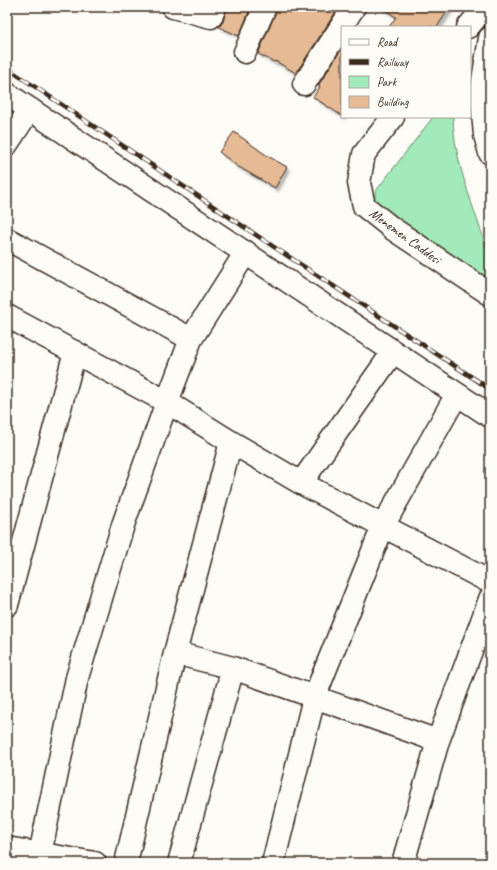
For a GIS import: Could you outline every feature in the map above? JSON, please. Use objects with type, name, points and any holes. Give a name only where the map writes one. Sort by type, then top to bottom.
[{"type":"street","points":[[173,7],[211,16],[215,7]]},
{"type":"street","points":[[245,52],[265,7]]},
{"type":"street","points":[[342,26],[354,7]]},
{"type":"street","points":[[469,26],[485,7]]},
{"type":"street","points":[[304,84],[341,27]]},
{"type":"street","points":[[490,38],[481,92],[485,136],[490,153]]},
{"type":"street","points":[[7,94],[490,416]]},
{"type":"street","points":[[7,144],[30,110]]},
{"type":"street","name":"Menemen Caddesi","points":[[392,118],[364,154],[359,183],[364,206],[393,229],[490,294]]},
{"type":"street","points":[[7,239],[191,339]]},
{"type":"street","points":[[40,854],[77,678],[123,525],[191,339],[246,252]]},
{"type":"street","points":[[7,316],[167,402],[301,483],[490,582]]},
{"type":"street","points":[[7,605],[75,352]]},
{"type":"street","points":[[301,483],[393,352]]},
{"type":"street","points":[[273,863],[314,698],[383,526],[457,394]]},
{"type":"street","points":[[126,863],[175,653],[232,442]]},
{"type":"street","points":[[402,863],[438,741],[490,599]]},
{"type":"street","points":[[175,653],[233,668],[438,741]]},
{"type":"street","points":[[179,863],[233,668]]},
{"type":"street","points":[[7,848],[96,863]]},
{"type":"green space","points":[[432,118],[453,118],[454,133],[460,166],[486,246],[490,252],[490,280],[375,204],[375,192]]},
{"type":"building","points":[[227,7],[251,7],[239,36],[219,27],[223,22]]},
{"type":"building","points":[[277,7],[339,7],[296,73],[275,61],[274,62],[258,54]]},
{"type":"building","points":[[380,7],[450,7],[438,26],[390,26],[396,17]]},
{"type":"building","points":[[341,50],[341,115],[313,97],[320,87],[318,86]]},
{"type":"building","points":[[234,132],[266,155],[287,167],[275,188],[237,166],[219,152]]},
{"type":"railway","points":[[7,68],[271,245],[490,389]]}]
